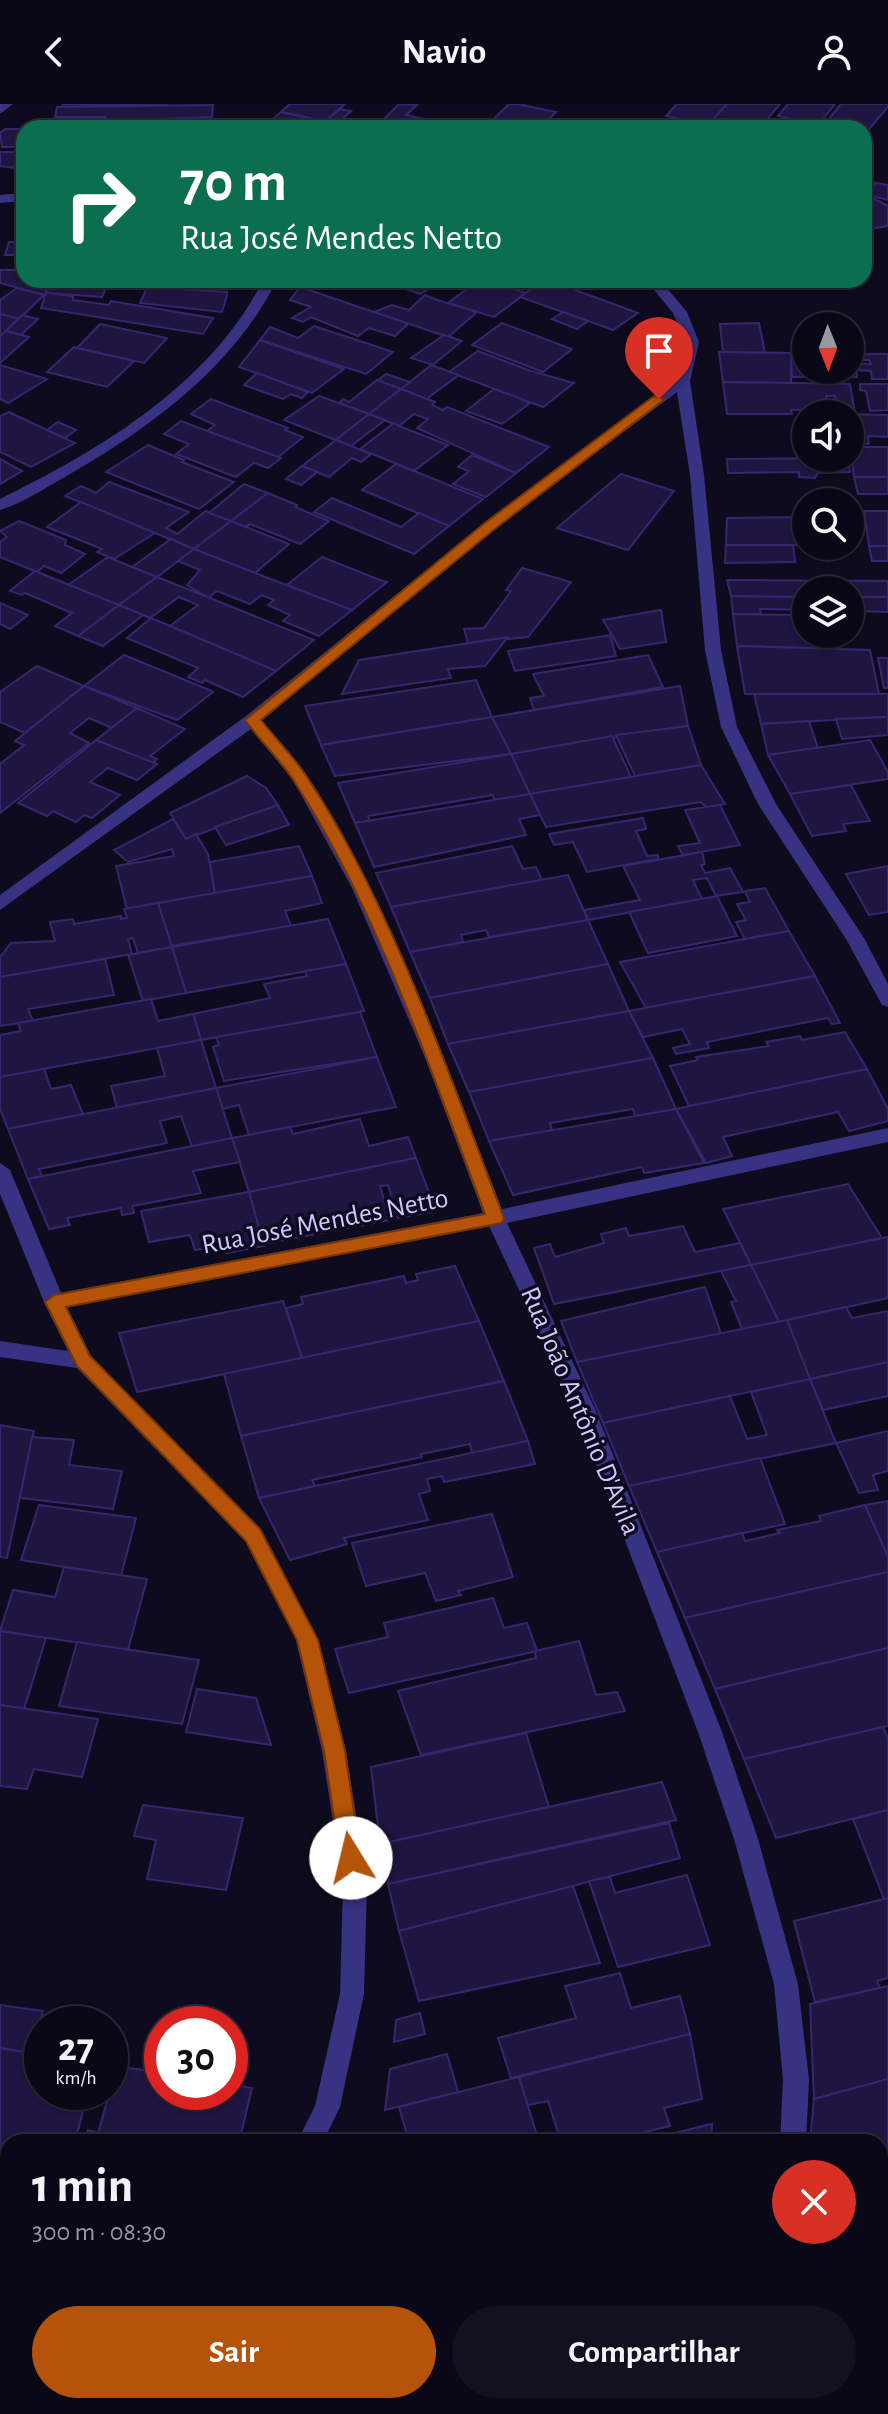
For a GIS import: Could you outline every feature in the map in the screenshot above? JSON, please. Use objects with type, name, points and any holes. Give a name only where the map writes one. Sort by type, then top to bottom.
[{"type":"street","points":[[0,110],[7,104]]},
{"type":"street","points":[[0,505],[103,447],[206,371],[262,304],[267,288]]},
{"type":"street","points":[[660,288],[680,312],[692,342],[683,381],[697,475],[713,650],[729,727],[767,804],[855,938],[888,1001]]},
{"type":"street","points":[[0,904],[252,720],[491,525],[683,381]]},
{"type":"street","name":"Rua João Antônio D'Avila","points":[[252,720],[300,778],[361,888],[433,1055],[495,1218],[585,1409],[710,1732],[746,1839],[786,1984],[796,2080],[793,2134]]},
{"type":"street","name":"Rua José Mendes Netto","points":[[54,1302],[495,1218],[888,1135]]},
{"type":"street","points":[[0,1170],[54,1302],[83,1361],[253,1535],[307,1640],[334,1751],[355,1885],[352,1994],[327,2107],[314,2134]]},
{"type":"street","points":[[0,1349],[83,1361]]},
{"type":"building","points":[[63,104],[168,104],[62,107]]},
{"type":"building","points":[[290,104],[345,104],[326,120],[281,112]]},
{"type":"building","points":[[399,104],[417,105],[406,115],[428,120],[383,120]]},
{"type":"building","points":[[509,104],[556,112],[548,120],[492,120]]},
{"type":"building","points":[[677,104],[727,104],[713,120],[666,116]]},
{"type":"building","points":[[727,104],[780,104],[767,120],[713,120]]},
{"type":"building","points":[[788,104],[835,104],[822,120],[778,116]]},
{"type":"building","points":[[841,104],[888,104],[872,126],[872,120],[828,120]]},
{"type":"building","points":[[213,105],[212,117],[132,120],[55,117],[57,107]]},
{"type":"building","points":[[340,109],[351,111],[341,120],[327,120]]},
{"type":"building","points":[[281,112],[312,119],[311,120],[272,120]]},
{"type":"building","points":[[5,129],[16,129],[16,147],[2,147],[0,133]]},
{"type":"building","points":[[0,152],[16,152],[16,168],[0,166]]},
{"type":"building","points":[[876,183],[888,185],[888,200],[872,196]]},
{"type":"building","points":[[872,198],[888,206],[888,226],[872,229]]},
{"type":"building","points":[[9,242],[16,242],[16,255],[5,255]]},
{"type":"building","points":[[0,270],[16,270],[16,287],[0,283]]},
{"type":"building","points":[[17,288],[44,295],[19,319],[0,314],[0,300]]},
{"type":"building","points":[[19,288],[47,288],[45,295]]},
{"type":"building","points":[[48,288],[106,288],[102,297],[46,293]]},
{"type":"building","points":[[147,288],[227,292],[222,312],[140,303]]},
{"type":"building","points":[[155,288],[195,288],[194,291]]},
{"type":"building","points":[[299,288],[303,288],[409,323],[395,336],[369,328],[358,336],[311,317],[303,322],[292,318],[311,307],[290,300]]},
{"type":"building","points":[[403,288],[430,288],[420,294]]},
{"type":"building","points":[[468,288],[510,288],[526,293],[494,317],[448,303]]},
{"type":"building","points":[[532,288],[570,288],[638,313],[613,330],[520,297]]},
{"type":"building","points":[[46,293],[73,296],[73,300],[109,305],[111,301],[213,318],[203,334],[41,308]]},
{"type":"building","points":[[425,295],[477,312],[448,337],[374,312],[392,305],[409,310]]},
{"type":"building","points":[[563,312],[588,321],[577,329],[552,319]]},
{"type":"building","points":[[0,314],[19,319],[0,336]]},
{"type":"building","points":[[22,315],[38,319],[21,335],[6,331]]},
{"type":"building","points":[[502,323],[572,349],[543,372],[472,345]]},
{"type":"building","points":[[759,323],[765,353],[723,352],[720,324]]},
{"type":"building","points":[[100,324],[167,338],[144,363],[77,348]]},
{"type":"building","points":[[314,326],[393,352],[366,374],[260,340],[270,327],[298,338]]},
{"type":"building","points":[[6,331],[29,337],[0,363],[0,336]]},
{"type":"building","points":[[444,335],[462,341],[433,365],[411,358]]},
{"type":"building","points":[[260,340],[344,369],[312,393],[239,367]]},
{"type":"building","points":[[74,347],[134,361],[107,387],[47,372]]},
{"type":"building","points":[[478,351],[574,383],[543,407],[449,372]]},
{"type":"building","points":[[719,352],[791,353],[791,383],[723,382]]},
{"type":"building","points":[[864,354],[888,354],[888,379],[872,379],[871,371],[864,371],[864,364],[871,364],[869,360],[864,360]]},
{"type":"building","points":[[0,365],[47,379],[8,403],[0,399]]},
{"type":"building","points":[[431,365],[459,375],[426,399],[401,389]]},
{"type":"building","points":[[257,373],[308,392],[302,398],[291,394],[283,399],[244,385]]},
{"type":"building","points":[[386,374],[410,382],[401,389],[377,381]]},
{"type":"building","points":[[377,380],[401,389],[369,414],[339,403],[343,399],[349,402]]},
{"type":"building","points":[[723,382],[850,384],[853,400],[836,400],[835,396],[826,396],[827,400],[792,400],[792,414],[727,414]]},
{"type":"building","points":[[860,384],[888,384],[888,410],[870,411],[866,391],[860,390]]},
{"type":"building","points":[[401,389],[435,402],[432,405],[443,410],[447,407],[549,447],[516,473],[417,428],[428,419],[414,414],[399,426],[369,414]]},
{"type":"building","points":[[494,389],[530,403],[502,424],[466,411]]},
{"type":"building","points":[[319,396],[369,414],[336,440],[284,420]]},
{"type":"building","points":[[211,399],[288,428],[285,430],[303,437],[278,457],[207,431],[215,425],[191,414]]},
{"type":"building","points":[[9,412],[75,443],[31,467],[0,452],[0,416]]},
{"type":"building","points":[[369,414],[385,420],[351,446],[336,440]]},
{"type":"building","points":[[864,414],[888,415],[888,437],[868,436],[869,444],[864,444]]},
{"type":"building","points":[[181,421],[281,458],[268,468],[254,463],[236,477],[176,454],[189,444],[164,434]]},
{"type":"building","points":[[58,422],[76,430],[65,438],[47,430]]},
{"type":"building","points":[[394,423],[448,445],[414,471],[360,449]]},
{"type":"building","points":[[336,440],[371,454],[361,462],[352,458],[329,477],[302,466]]},
{"type":"building","points":[[148,445],[234,482],[199,509],[106,472]]},
{"type":"building","points":[[864,447],[888,447],[888,477],[854,477],[853,472],[864,472]]},
{"type":"building","points":[[472,455],[516,473],[486,497],[453,484],[469,471],[458,467]]},
{"type":"building","points":[[792,458],[792,472],[799,472],[728,473],[727,459]]},
{"type":"building","points":[[0,459],[22,471],[0,484]]},
{"type":"building","points":[[396,464],[483,499],[449,526],[362,490]]},
{"type":"building","points":[[302,466],[317,472],[301,485],[286,479]]},
{"type":"building","points":[[799,472],[850,472],[818,473],[815,478],[799,477]]},
{"type":"building","points":[[621,474],[674,491],[628,550],[557,528]]},
{"type":"building","points":[[854,477],[888,477],[888,494],[864,494],[864,488],[857,488]]},
{"type":"building","points":[[109,482],[189,512],[166,528],[177,534],[206,511],[231,521],[194,549],[65,496],[81,486],[96,493]]},
{"type":"building","points":[[244,484],[268,493],[231,521],[209,513]]},
{"type":"building","points":[[268,493],[329,521],[300,544],[250,524],[246,527],[231,521]]},
{"type":"building","points":[[332,498],[401,527],[419,513],[449,526],[414,554],[314,512]]},
{"type":"building","points":[[81,502],[155,533],[114,559],[97,552],[102,549],[47,527]]},
{"type":"building","points":[[864,511],[888,511],[888,546],[869,546]]},
{"type":"building","points":[[792,517],[792,545],[726,545],[727,518]]},
{"type":"building","points":[[19,521],[66,540],[65,545],[85,554],[61,573],[44,566],[37,572],[0,557],[0,542],[7,537],[0,531]]},
{"type":"building","points":[[231,521],[289,544],[255,573],[194,549]]},
{"type":"building","points":[[171,539],[194,549],[157,577],[132,567]]},
{"type":"building","points":[[726,545],[792,545],[792,560],[795,562],[725,563]]},
{"type":"building","points":[[869,546],[888,546],[888,561],[872,561]]},
{"type":"building","points":[[194,549],[352,610],[319,636],[283,621],[290,615],[268,605],[274,600],[262,595],[250,604],[217,591],[208,598],[187,585],[200,570],[178,561]]},
{"type":"building","points":[[108,557],[157,577],[119,605],[68,585]]},
{"type":"building","points":[[322,557],[387,582],[352,610],[287,585]]},
{"type":"building","points":[[522,568],[571,582],[528,637],[468,643],[464,629],[484,628],[511,591],[506,590]]},
{"type":"building","points":[[35,571],[119,605],[78,636],[55,626],[72,613],[25,593],[10,591]]},
{"type":"building","points":[[157,577],[314,640],[276,671],[170,626],[198,605],[179,597],[150,618],[119,605]]},
{"type":"building","points":[[727,580],[792,580],[792,597],[731,596]]},
{"type":"building","points":[[864,581],[888,581],[888,597],[864,597]]},
{"type":"building","points":[[731,596],[792,597],[792,610],[760,609],[761,614],[733,614]]},
{"type":"building","points":[[864,597],[888,597],[888,612],[864,611]]},
{"type":"building","points":[[0,603],[28,615],[10,629],[0,624]]},
{"type":"building","points":[[119,605],[143,615],[103,646],[78,636]]},
{"type":"building","points":[[661,610],[666,642],[620,649],[603,620]]},
{"type":"building","points":[[733,614],[792,615],[792,648],[737,646]]},
{"type":"building","points":[[151,618],[276,671],[243,697],[205,680],[202,683],[188,677],[198,668],[127,638]]},
{"type":"building","points":[[610,635],[616,656],[515,671],[508,651]]},
{"type":"building","points":[[508,637],[485,666],[448,669],[451,678],[342,694],[359,660]]},
{"type":"building","points":[[737,646],[870,650],[879,694],[745,694]]},
{"type":"building","points":[[124,655],[213,692],[177,720],[84,686]]},
{"type":"building","points":[[648,655],[663,687],[534,710],[530,698],[544,696],[533,674]]},
{"type":"building","points":[[878,658],[888,658],[888,688],[884,688]]},
{"type":"building","points":[[37,666],[84,686],[25,733],[0,722],[0,692]]},
{"type":"building","points":[[476,680],[492,717],[321,745],[305,706]]},
{"type":"building","points":[[84,686],[137,708],[112,728],[89,718],[70,733],[89,743],[0,813],[0,764],[24,745],[15,741]]},
{"type":"building","points":[[680,686],[688,726],[511,754],[492,717]]},
{"type":"building","points":[[754,694],[888,694],[888,717],[761,724]]},
{"type":"building","points":[[137,708],[185,729],[150,756],[157,759],[153,763],[96,740]]},
{"type":"building","points":[[492,717],[511,754],[335,776],[321,745]]},
{"type":"building","points":[[888,717],[888,735],[842,739],[836,719]]},
{"type":"building","points":[[809,721],[818,748],[768,755],[761,724]]},
{"type":"building","points":[[688,726],[701,765],[635,776],[616,735]]},
{"type":"building","points":[[612,736],[631,777],[530,794],[511,754]]},
{"type":"building","points":[[96,740],[157,764],[137,780],[108,768],[90,782],[120,795],[92,818],[84,815],[76,822],[53,811],[47,816],[18,803]]},
{"type":"building","points":[[870,740],[888,772],[888,779],[790,794],[768,755]]},
{"type":"building","points":[[511,754],[530,794],[494,800],[493,795],[368,816],[370,821],[355,823],[338,783]]},
{"type":"building","points":[[701,765],[725,804],[706,807],[701,802],[546,827],[530,794]]},
{"type":"building","points":[[247,776],[266,788],[278,805],[186,839],[170,813]]},
{"type":"building","points":[[851,785],[870,821],[843,824],[846,831],[812,836],[790,794]]},
{"type":"building","points":[[530,794],[540,815],[519,819],[526,835],[374,867],[355,823]]},
{"type":"building","points":[[278,805],[289,825],[226,845],[215,827]]},
{"type":"building","points":[[720,805],[740,845],[683,855],[678,846],[700,843],[685,810]]},
{"type":"building","points":[[643,818],[646,829],[636,831],[647,856],[658,855],[658,859],[587,872],[573,842],[554,845],[549,834]]},
{"type":"building","points":[[173,819],[186,839],[196,834],[208,854],[215,893],[127,909],[116,866],[174,856],[172,849],[128,862],[114,850]]},
{"type":"building","points":[[299,846],[312,876],[215,893],[210,862]]},
{"type":"building","points":[[512,846],[523,869],[536,867],[542,880],[391,907],[376,873]]},
{"type":"building","points":[[702,852],[705,864],[701,865],[705,873],[730,868],[743,892],[716,896],[707,878],[693,880],[702,899],[588,920],[584,910],[640,900],[623,866]]},
{"type":"building","points":[[888,866],[888,912],[869,915],[846,874]]},
{"type":"building","points":[[568,875],[588,920],[489,937],[486,930],[461,935],[463,942],[410,952],[391,907]]},
{"type":"building","points":[[312,876],[322,903],[285,911],[291,926],[171,946],[158,903]]},
{"type":"building","points":[[765,888],[789,931],[745,939],[736,922],[746,920],[737,904],[750,902],[745,891]]},
{"type":"building","points":[[717,896],[737,936],[648,953],[629,912]]},
{"type":"building","points":[[158,903],[172,947],[138,953],[133,938],[128,939],[132,954],[0,977],[0,957],[11,943],[55,941],[50,922],[73,919],[74,924],[121,916],[121,919],[127,918],[124,909]]},
{"type":"building","points":[[328,919],[346,964],[186,993],[172,947]]},
{"type":"building","points":[[588,920],[608,964],[430,998],[410,952]]},
{"type":"building","points":[[789,931],[815,976],[646,1008],[620,962]]},
{"type":"building","points":[[172,947],[186,993],[143,1001],[128,955]]},
{"type":"building","points":[[105,959],[114,995],[28,1009],[33,1021],[0,1026],[0,977]]},
{"type":"building","points":[[346,964],[364,1011],[201,1040],[193,1014],[270,998],[264,984],[307,976],[305,971]]},
{"type":"building","points":[[608,964],[629,1011],[448,1044],[430,998]]},
{"type":"building","points":[[815,976],[840,1023],[832,1024],[828,1018],[707,1042],[709,1048],[676,1054],[673,1048],[690,1044],[682,1029],[643,1037],[629,1011]]},
{"type":"building","points":[[151,999],[158,1021],[193,1014],[201,1040],[0,1077],[0,1035],[21,1031],[18,1023]]},
{"type":"building","points":[[629,1011],[653,1058],[469,1092],[448,1044]]},
{"type":"building","points":[[360,1012],[377,1057],[224,1081],[213,1047],[219,1045],[216,1037]]},
{"type":"building","points":[[845,1032],[867,1069],[689,1106],[670,1066],[698,1060],[696,1057],[769,1046],[766,1042],[800,1036],[802,1040]]},
{"type":"building","points":[[201,1040],[216,1088],[117,1108],[111,1086],[165,1076],[157,1048]]},
{"type":"building","points":[[377,1057],[396,1107],[249,1135],[239,1105],[223,1109],[216,1088]]},
{"type":"building","points":[[653,1058],[676,1109],[635,1116],[633,1109],[550,1123],[552,1130],[489,1141],[469,1092]]},
{"type":"building","points":[[44,1069],[51,1089],[71,1085],[83,1114],[8,1129],[0,1109],[0,1077]]},
{"type":"building","points":[[867,1069],[888,1109],[888,1121],[849,1131],[838,1112],[723,1137],[732,1156],[706,1163],[676,1109]]},
{"type":"building","points":[[216,1088],[232,1138],[192,1147],[181,1116],[160,1121],[167,1143],[39,1169],[42,1176],[28,1179],[8,1129]]},
{"type":"building","points":[[676,1109],[704,1163],[644,1173],[642,1167],[513,1195],[489,1141]]},
{"type":"building","points":[[360,1119],[369,1146],[408,1137],[416,1158],[249,1192],[232,1138],[290,1127],[293,1134]]},
{"type":"building","points":[[232,1138],[240,1162],[193,1171],[201,1193],[132,1206],[134,1213],[122,1215],[121,1208],[67,1218],[70,1225],[49,1229],[28,1179]]},
{"type":"building","points":[[416,1158],[436,1211],[398,1218],[388,1185],[380,1186],[390,1220],[263,1244],[249,1192]]},
{"type":"building","points":[[848,1184],[882,1238],[751,1265],[723,1209]]},
{"type":"building","points":[[249,1192],[264,1246],[226,1253],[223,1245],[195,1250],[190,1235],[149,1242],[141,1211]]},
{"type":"building","points":[[683,1226],[695,1252],[740,1243],[751,1265],[554,1304],[534,1248],[550,1244],[555,1257],[604,1243],[601,1234],[626,1228],[629,1236]]},
{"type":"building","points":[[888,1237],[888,1298],[779,1322],[751,1265]]},
{"type":"building","points":[[751,1265],[779,1322],[742,1329],[731,1302],[736,1301],[721,1271]]},
{"type":"building","points":[[455,1266],[479,1321],[302,1358],[286,1308],[303,1304],[301,1297],[404,1276],[406,1283],[418,1280],[416,1274]]},
{"type":"building","points":[[705,1287],[721,1334],[577,1362],[561,1321]]},
{"type":"building","points":[[283,1301],[302,1358],[137,1392],[119,1333]]},
{"type":"building","points":[[846,1307],[852,1318],[888,1311],[888,1362],[810,1379],[787,1320]]},
{"type":"building","points":[[787,1320],[810,1379],[603,1423],[577,1362]]},
{"type":"building","points":[[479,1321],[504,1381],[241,1436],[224,1374]]},
{"type":"building","points":[[888,1362],[888,1396],[823,1410],[810,1379]]},
{"type":"building","points":[[810,1379],[836,1443],[629,1486],[603,1423],[730,1396],[747,1439],[767,1435],[751,1392]]},
{"type":"building","points":[[504,1381],[528,1441],[472,1453],[470,1444],[421,1454],[422,1457],[312,1480],[315,1486],[259,1498],[241,1436]]},
{"type":"building","points":[[0,1425],[34,1431],[7,1558],[0,1557]]},
{"type":"building","points":[[888,1431],[888,1471],[873,1475],[878,1490],[859,1493],[836,1443]]},
{"type":"building","points":[[32,1437],[74,1440],[69,1465],[122,1471],[113,1509],[20,1498]]},
{"type":"building","points":[[528,1441],[535,1464],[444,1482],[442,1476],[427,1479],[430,1491],[419,1494],[428,1520],[344,1538],[347,1544],[290,1560],[259,1498]]},
{"type":"building","points":[[760,1458],[785,1524],[657,1552],[629,1486]]},
{"type":"building","points":[[888,1501],[888,1557],[865,1505]]},
{"type":"building","points":[[39,1505],[136,1518],[121,1576],[21,1560]]},
{"type":"building","points":[[865,1505],[888,1557],[888,1572],[685,1618],[657,1552],[742,1533],[745,1541],[780,1533],[777,1530],[821,1521],[819,1516]]},
{"type":"building","points":[[492,1514],[513,1577],[458,1591],[461,1595],[436,1601],[425,1573],[366,1586],[352,1543]]},
{"type":"building","points":[[64,1567],[147,1579],[128,1650],[0,1631],[13,1590],[55,1597]]},
{"type":"building","points":[[888,1572],[888,1648],[715,1689],[685,1618]]},
{"type":"building","points":[[493,1598],[504,1628],[527,1623],[537,1651],[349,1693],[335,1649],[388,1637],[384,1623]]},
{"type":"building","points":[[0,1631],[46,1638],[24,1709],[0,1705]]},
{"type":"building","points":[[579,1641],[596,1695],[617,1692],[625,1711],[421,1755],[398,1691],[536,1658],[535,1651]]},
{"type":"building","points":[[77,1642],[199,1660],[182,1724],[59,1706]]},
{"type":"building","points":[[888,1648],[888,1726],[744,1759],[715,1689]]},
{"type":"building","points":[[197,1689],[256,1698],[271,1745],[186,1732]]},
{"type":"building","points":[[0,1705],[98,1719],[82,1777],[34,1769],[27,1789],[0,1786]]},
{"type":"building","points":[[883,1727],[888,1738],[888,1810],[776,1838],[744,1759]]},
{"type":"building","points":[[526,1733],[549,1807],[380,1844],[371,1767]]},
{"type":"building","points":[[662,1782],[676,1820],[388,1884],[380,1844]]},
{"type":"building","points":[[143,1805],[243,1818],[226,1890],[147,1879],[156,1840],[134,1836]]},
{"type":"building","points":[[888,1810],[888,1898],[884,1899],[853,1819]]},
{"type":"building","points":[[669,1823],[680,1858],[399,1931],[388,1884]]},
{"type":"building","points":[[687,1875],[710,1945],[618,1967],[589,1881],[610,1877],[615,1893]]},
{"type":"building","points":[[573,1886],[600,1963],[419,2001],[399,1931]]},
{"type":"building","points":[[888,1898],[888,1978],[877,1981],[880,1988],[815,2002],[794,1921]]},
{"type":"building","points":[[620,1973],[631,2008],[680,1996],[690,2034],[511,2078],[498,2038],[576,2018],[565,1986]]},
{"type":"building","points":[[888,1986],[888,2079],[814,2099],[810,2004]]},
{"type":"building","points":[[0,2005],[24,2008],[24,2052],[0,2048]]},
{"type":"building","points":[[420,2013],[425,2034],[394,2042],[396,2020]]},
{"type":"building","points":[[690,2034],[702,2099],[664,2108],[670,2126],[636,2134],[558,2134],[548,2101],[528,2105],[519,2077]]},
{"type":"building","points":[[0,2048],[24,2052],[24,2110],[83,2110],[77,2134],[0,2134]]},
{"type":"building","points":[[447,2054],[458,2092],[385,2110],[390,2069]]},
{"type":"building","points":[[128,2068],[144,2070],[144,2110],[247,2110],[241,2134],[87,2134],[88,2130],[98,2133],[105,2110],[128,2110]]},
{"type":"building","points":[[519,2077],[537,2134],[407,2134],[399,2107]]},
{"type":"building","points":[[888,2079],[888,2134],[811,2134],[814,2099]]},
{"type":"building","points":[[712,2124],[711,2134],[671,2134]]},
{"type":"route","points":[[351,1858],[334,1751],[307,1640],[253,1535],[83,1361],[54,1302],[495,1218],[460,1133],[433,1055],[361,888],[300,778],[252,720],[491,525],[659,399]]}]
